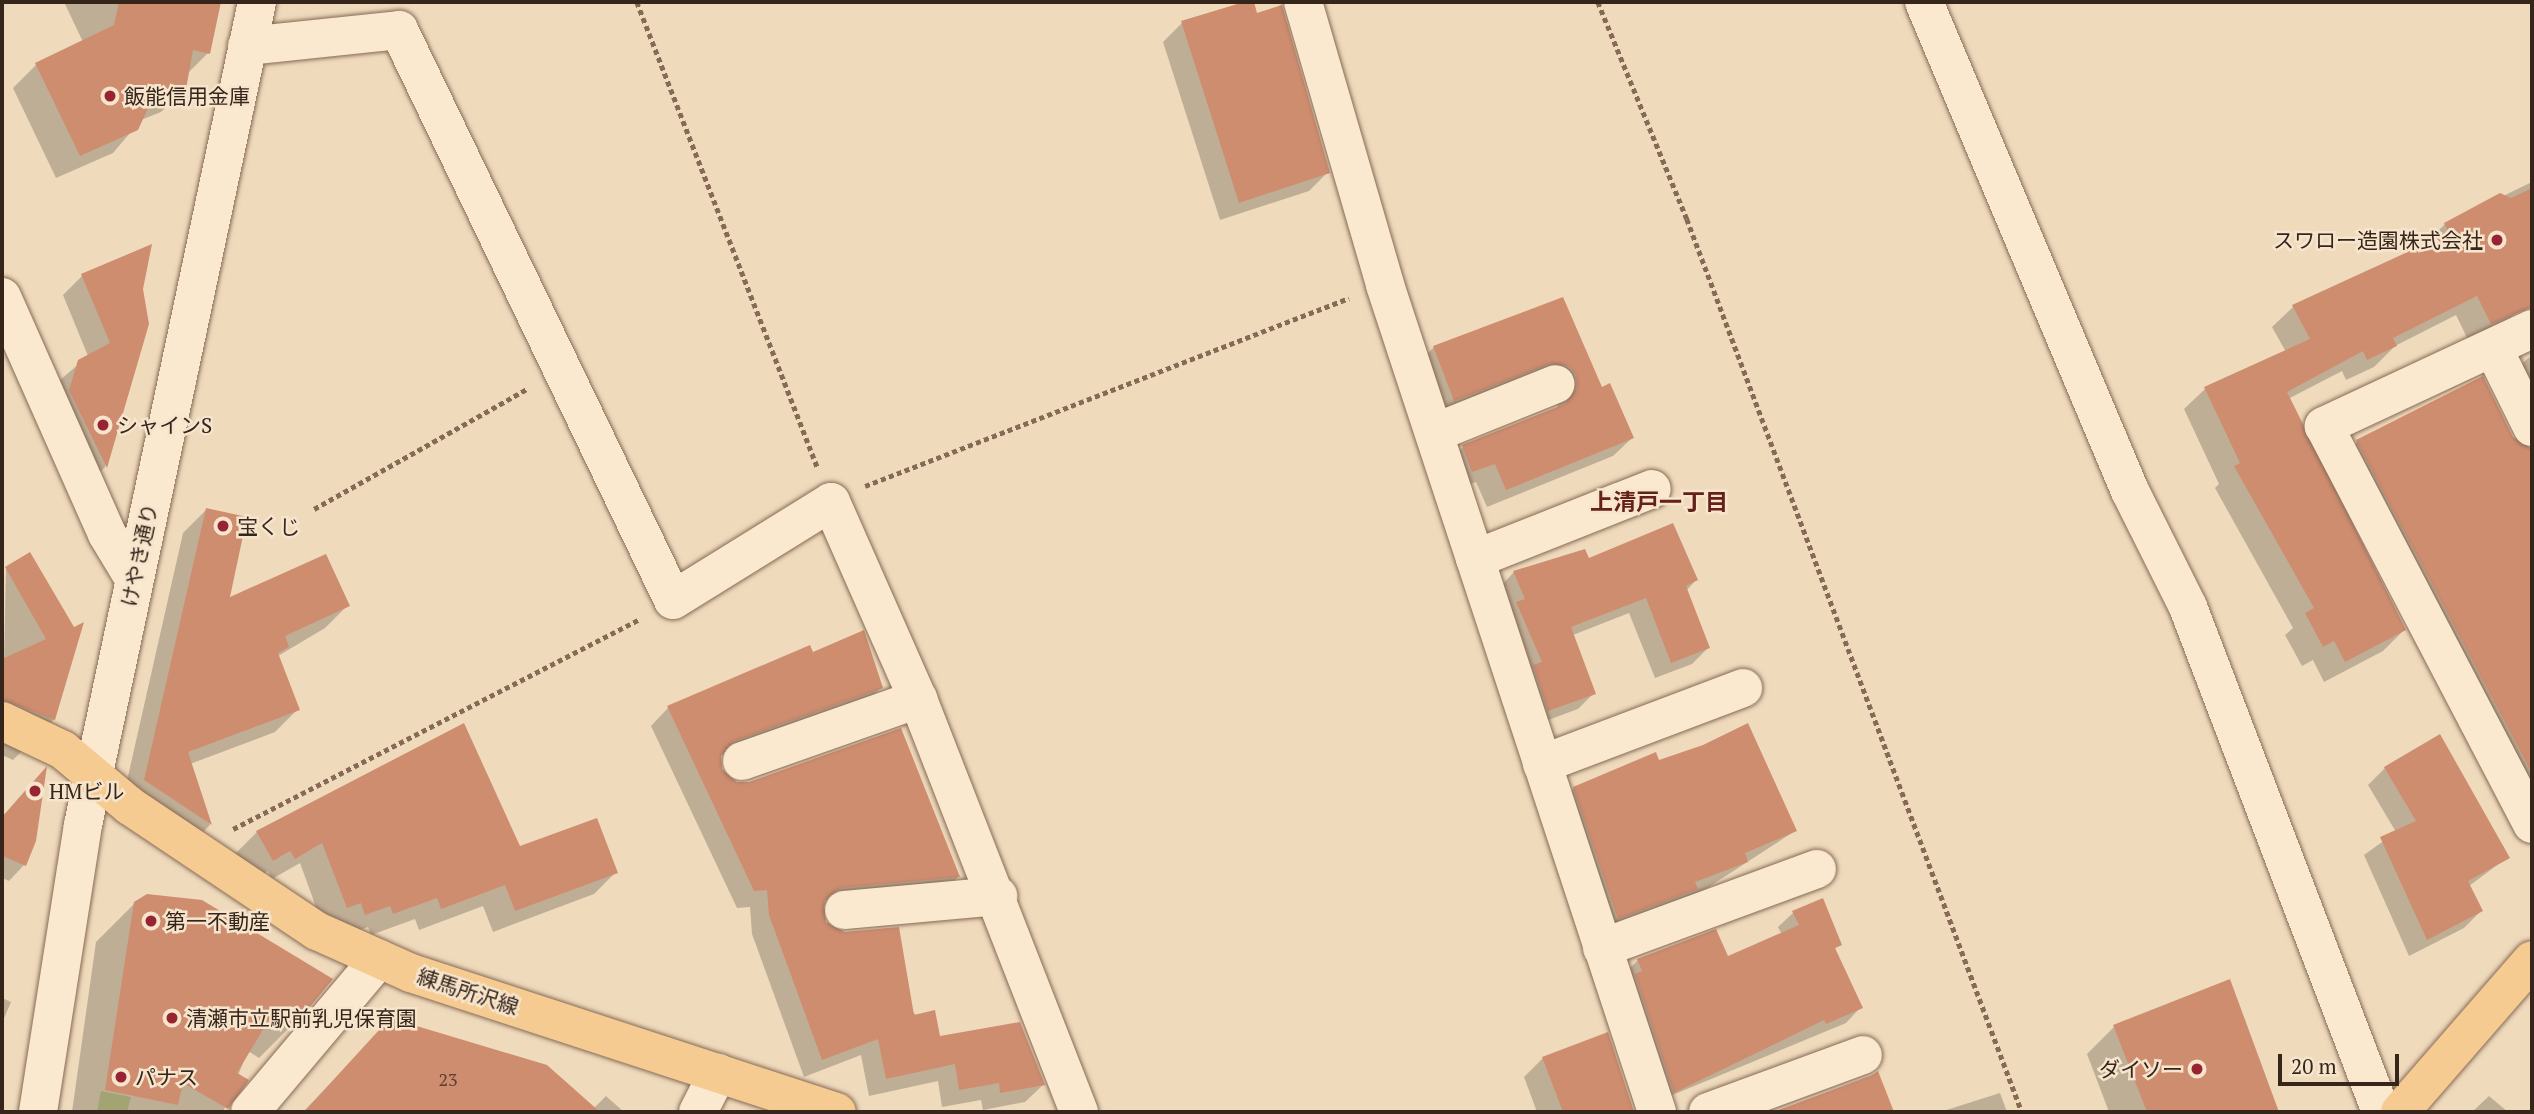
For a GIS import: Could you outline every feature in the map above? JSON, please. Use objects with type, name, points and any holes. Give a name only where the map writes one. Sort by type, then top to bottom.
[{"type":"main road","points":[[2,721],[33,731],[96,777]]},
{"type":"main road","name":"練馬所沢線","points":[[96,777],[130,806],[317,931],[379,959],[837,1112]]},
{"type":"main road","points":[[2400,1112],[2532,960]]},
{"type":"street","name":"けやき通り","points":[[38,1112],[96,777],[134,579],[257,2]]},
{"type":"street","points":[[1303,2],[1385,285],[1657,1112]]},
{"type":"street","points":[[1924,2],[2130,491],[2188,607],[2381,1112]]},
{"type":"street","points":[[247,46],[399,30],[560,371],[673,600],[831,502],[918,699],[998,896],[1079,1112]]},
{"type":"street","points":[[2,298],[107,534],[134,579]]},
{"type":"street","points":[[2532,329],[2324,426],[2532,824]]},
{"type":"street","points":[[2494,349],[2532,427]]},
{"type":"street","points":[[1434,433],[1556,384]]},
{"type":"street","points":[[1475,559],[1652,489]]},
{"type":"street","points":[[1542,764],[1743,688]]},
{"type":"street","points":[[742,761],[918,699]]},
{"type":"street","points":[[1602,948],[1817,869]]},
{"type":"street","points":[[844,910],[998,896]]},
{"type":"street","points":[[250,1112],[379,959]]},
{"type":"street","points":[[1708,1112],[1863,1055]]},
{"type":"street","points":[[698,1112],[718,1073]]},
{"type":"path","points":[[637,2],[831,502],[1385,285]]},
{"type":"path","points":[[1598,2],[1687,219],[2022,1112]]},
{"type":"path","points":[[314,509],[560,371]]},
{"type":"path","points":[[195,850],[673,600]]},
{"type":"green space","points":[[101,1091],[131,1097],[127,1112],[97,1112]]},
{"type":"building","name":"飯能信用金庫","points":[[119,2],[221,2],[210,54],[193,50],[186,89],[150,104],[138,130],[80,156],[35,63],[114,25]]},
{"type":"building","points":[[1244,2],[1254,2],[1257,13],[1282,5],[1330,173],[1239,203],[1181,21]]},
{"type":"building","points":[[2532,188],[2532,307],[2491,324],[2477,296],[2393,338],[2397,346],[2367,360],[2363,351],[2287,392],[2406,630],[2345,662],[2334,641],[2323,647],[2305,613],[2314,608],[2234,466],[2240,463],[2204,387],[2310,339],[2292,305],[2449,233],[2444,223],[2500,193],[2511,198]]},
{"type":"building","points":[[152,244],[143,289],[149,324],[107,468],[69,390],[78,360],[110,343],[81,274]]},
{"type":"building","points":[[1563,297],[1602,387],[1610,383],[1634,438],[1506,490],[1495,464],[1472,472],[1462,445],[1565,404],[1577,388],[1576,375],[1569,366],[1549,364],[1454,401],[1433,346]]},
{"type":"building","points":[[2483,376],[2513,437],[2532,449],[2532,773],[2356,440]]},
{"type":"building","points":[[206,508],[247,517],[230,597],[326,554],[350,606],[285,636],[289,647],[278,653],[300,710],[188,752],[212,825],[144,780]]},
{"type":"building","points":[[1673,523],[1698,580],[1686,586],[1710,648],[1671,663],[1646,598],[1571,627],[1596,694],[1548,711],[1533,665],[1542,662],[1516,602],[1525,599],[1513,571],[1585,549],[1589,558]]},
{"type":"building","points":[[30,552],[74,627],[84,622],[55,720],[2,699],[2,659],[46,639],[5,567]]},
{"type":"building","points":[[864,630],[883,688],[734,741],[721,756],[722,769],[737,782],[749,782],[901,728],[960,877],[841,888],[824,901],[826,922],[845,932],[899,927],[914,1015],[935,1010],[940,1036],[1020,1022],[1045,1085],[1000,1093],[999,1083],[959,1090],[955,1064],[886,1079],[878,1039],[822,1060],[769,915],[767,890],[754,891],[667,706],[810,645],[813,652]]},
{"type":"building","points":[[464,723],[520,846],[597,818],[618,873],[515,911],[505,885],[441,909],[437,898],[393,914],[390,906],[365,915],[361,903],[347,908],[322,843],[295,859],[290,851],[273,861],[256,831]]},
{"type":"building","points":[[1748,723],[1797,831],[1745,853],[1748,862],[1695,882],[1698,889],[1618,919],[1573,787],[1656,752],[1659,760],[1703,745]]},
{"type":"building","points":[[2440,734],[2510,858],[2468,881],[2483,911],[2427,940],[2380,837],[2416,821],[2384,767]]},
{"type":"building","points":[[47,766],[36,841],[26,866],[2,856],[2,817]]},
{"type":"building","points":[[147,894],[202,900],[333,979],[298,1021],[276,1008],[237,1073],[249,1080],[228,1109],[183,1083],[178,1105],[105,1090],[134,902]]},
{"type":"building","points":[[1823,898],[1842,945],[1835,948],[1863,1008],[1826,1024],[1824,1020],[1674,1093],[1635,974],[1642,971],[1637,959],[1716,929],[1728,956],[1799,925],[1792,911]]},
{"type":"building","name":"ダイソー","points":[[2230,979],[2279,1112],[2147,1112],[2113,1025]]},
{"type":"building","points":[[390,1018],[547,1065],[600,1112],[304,1112]]},
{"type":"building","points":[[1608,1032],[1634,1112],[1563,1112],[1542,1057]]},
{"type":"building","points":[[1878,1071],[1894,1112],[1773,1112],[1871,1076]]},
{"type":"place","name":"飯能信用金庫","points":[[110,96]]},
{"type":"place","name":"スワロー造園株式会社","points":[[2497,240]]},
{"type":"place","name":"シャインS","points":[[103,425]]},
{"type":"place","name":"宝くじ","points":[[223,526]]},
{"type":"place","name":"HMビル","points":[[35,791]]},
{"type":"place","name":"第一不動産","points":[[151,921]]},
{"type":"place","name":"清瀬市立駅前乳児保育園","points":[[172,1018]]},
{"type":"place","name":"ダイソー","points":[[2197,1069]]},
{"type":"place","name":"パナス","points":[[121,1077]]},
{"type":"district","name":"上清戸一丁目","points":[[1659,502]]}]
